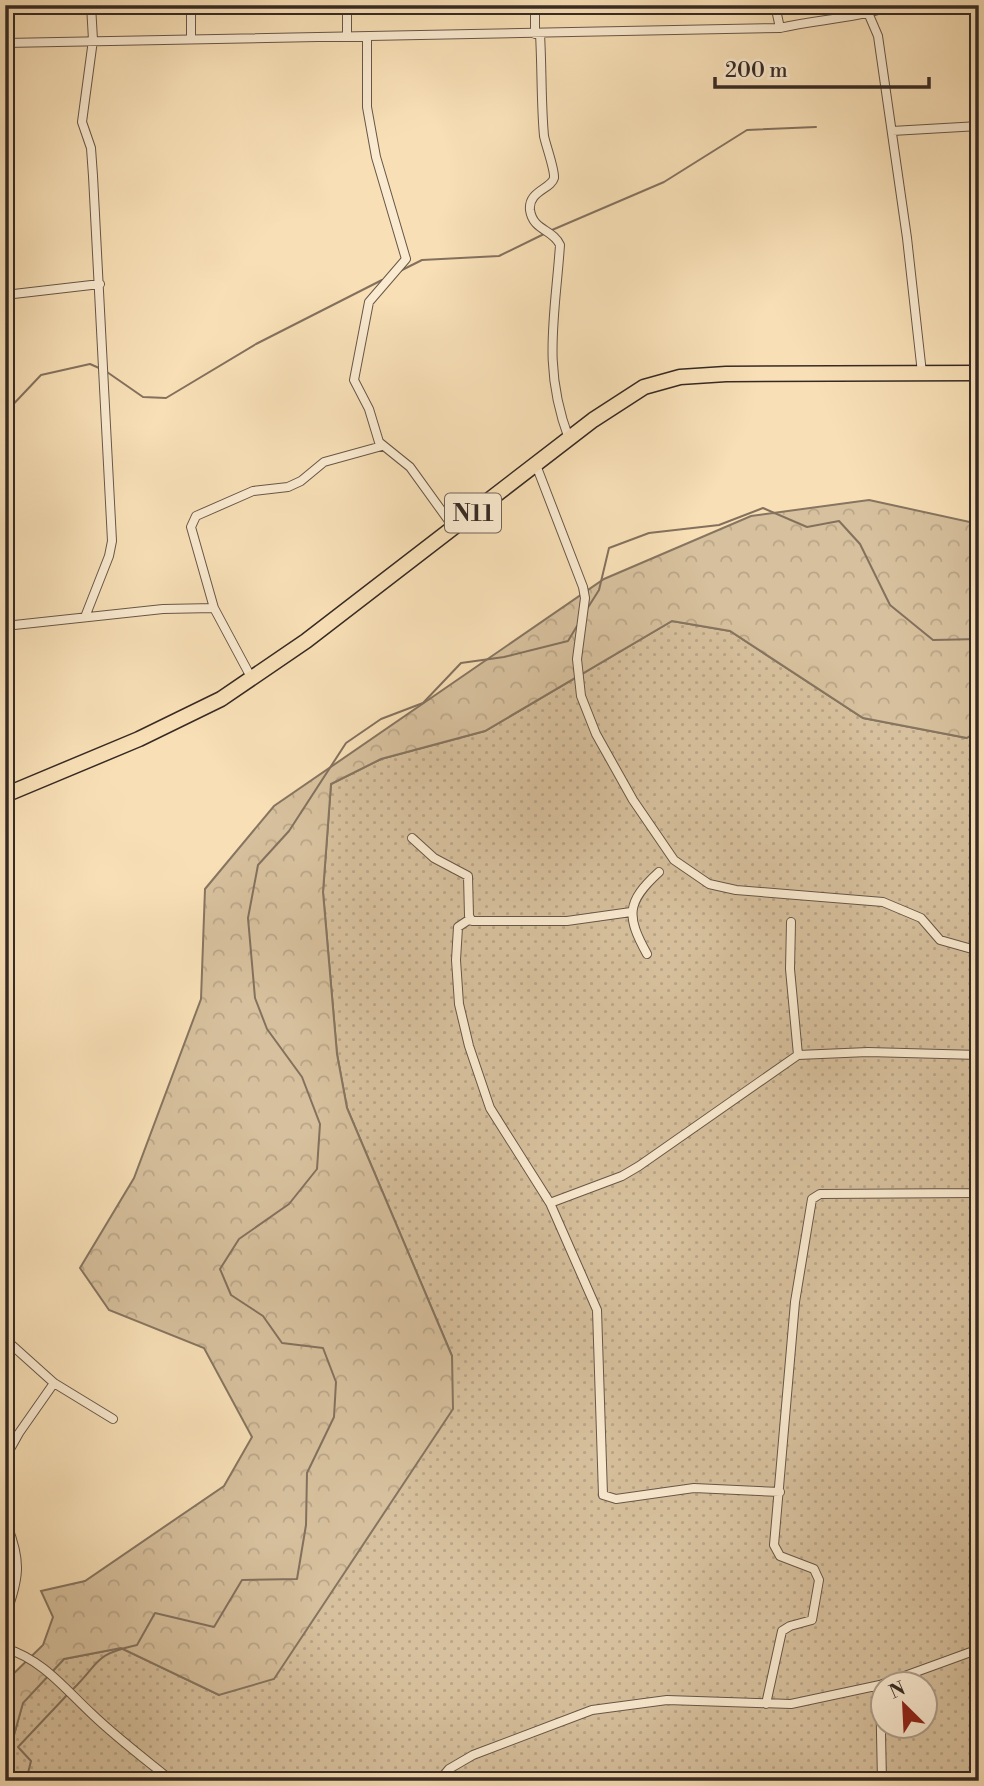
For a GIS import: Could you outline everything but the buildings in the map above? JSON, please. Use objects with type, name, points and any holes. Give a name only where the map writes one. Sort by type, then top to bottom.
[{"type":"highway","name":"N11","points":[[5,794],[177,721],[252,679],[628,395],[662,380],[680,377],[979,373]]},
{"type":"street","points":[[85,617],[109,556],[112,541],[91,148],[82,122],[93,40],[91,5]]},
{"type":"street","points":[[191,5],[191,37]]},
{"type":"street","points":[[347,5],[348,35]]},
{"type":"street","points":[[535,5],[544,131],[554,175],[550,184],[536,194],[530,207],[533,221],[541,231],[554,236],[559,245],[552,319],[553,388],[569,439]]},
{"type":"street","points":[[775,5],[780,28]]},
{"type":"street","points":[[5,43],[191,37],[367,37],[780,28],[812,20],[869,15],[893,5]]},
{"type":"street","points":[[869,15],[878,36],[922,373]]},
{"type":"street","points":[[367,37],[368,107],[376,157],[406,259],[369,302],[354,380],[382,446],[410,467],[454,528]]},
{"type":"street","points":[[892,131],[979,126]]},
{"type":"street","points":[[5,295],[100,284]]},
{"type":"street","points":[[252,679],[214,608],[191,527],[196,516],[253,491],[288,487],[302,481],[324,462],[382,446]]},
{"type":"street","points":[[536,465],[583,587],[585,598],[576,659],[580,696],[596,734],[633,800],[674,860],[709,884],[736,890],[883,902],[921,918],[940,940],[979,951]]},
{"type":"street","points":[[5,626],[163,609],[214,608]]},
{"type":"street","points":[[412,838],[434,858],[468,876],[470,919]]},
{"type":"street","points":[[647,954],[637,936],[631,912],[641,888],[659,872]]},
{"type":"street","points":[[631,912],[531,923],[470,919],[458,927],[456,960],[459,1004],[469,1046],[489,1108],[550,1203],[597,1310],[603,1496],[616,1499],[694,1488],[780,1492]]},
{"type":"street","points":[[791,922],[790,969],[797,1055]]},
{"type":"street","points":[[550,1203],[622,1176],[639,1166],[797,1055],[868,1052],[979,1055]]},
{"type":"street","points":[[5,1069],[9,1088],[5,1180]]},
{"type":"street","points":[[766,1704],[782,1631],[812,1620],[819,1580],[814,1569],[780,1556],[775,1551],[795,1302],[812,1199],[820,1194],[974,1193],[979,1116]]},
{"type":"street","points":[[7,1342],[54,1383],[113,1419]]},
{"type":"street","points":[[5,1458],[54,1383]]},
{"type":"street","points":[[5,1520],[18,1564],[18,1578],[5,1618]]},
{"type":"street","points":[[5,1648],[36,1662],[62,1683],[91,1713],[172,1781]]},
{"type":"street","points":[[921,1670],[979,1649]]},
{"type":"street","points":[[439,1781],[449,1769],[473,1755],[592,1710],[667,1700],[791,1704],[869,1687]]},
{"type":"street","points":[[881,1740],[882,1781]]},
{"type":"green space","points":[[869,500],[979,524],[979,729],[967,738],[863,718],[730,631],[672,621],[485,731],[381,759],[331,784],[323,892],[337,1054],[347,1108],[452,1356],[453,1409],[274,1679],[219,1695],[121,1648],[64,1659],[23,1703],[9,1753],[15,1781],[5,1781],[5,1682],[43,1645],[53,1617],[41,1591],[85,1581],[224,1486],[252,1437],[204,1348],[109,1310],[80,1268],[134,1178],[201,999],[205,889],[274,806],[604,579],[751,516]]},
{"type":"green space","points":[[672,621],[730,631],[863,718],[966,738],[979,729],[979,1781],[15,1781],[9,1753],[23,1702],[64,1659],[121,1648],[219,1695],[452,1356],[347,1108],[337,1054],[323,892],[331,784],[381,759],[485,731]]},
{"type":"waterway","points":[[552,230],[664,182],[747,130],[816,127]]},
{"type":"waterway","points":[[400,271],[422,260],[499,256],[544,234]]},
{"type":"waterway","points":[[107,372],[143,397],[166,398],[256,344],[382,280]]},
{"type":"waterway","points":[[5,413],[41,375],[90,364],[99,368]]},
{"type":"waterway","points":[[587,609],[599,590],[609,548],[649,533],[719,525],[763,508],[807,527],[839,521],[860,544],[890,605],[933,640],[979,639]]},
{"type":"waterway","points":[[72,1690],[104,1656],[137,1645],[155,1613],[214,1627],[242,1580],[297,1579],[306,1525],[307,1473],[334,1417],[336,1382],[323,1348],[282,1343],[263,1316],[231,1295],[220,1269],[239,1239],[289,1204],[317,1169],[320,1124],[302,1077],[267,1029],[255,998],[248,918],[258,865],[289,831],[346,743],[381,719],[423,703],[461,663],[504,657],[568,641],[577,626]]},
{"type":"waterway","points":[[26,1781],[31,1761],[18,1747],[68,1694]]}]
